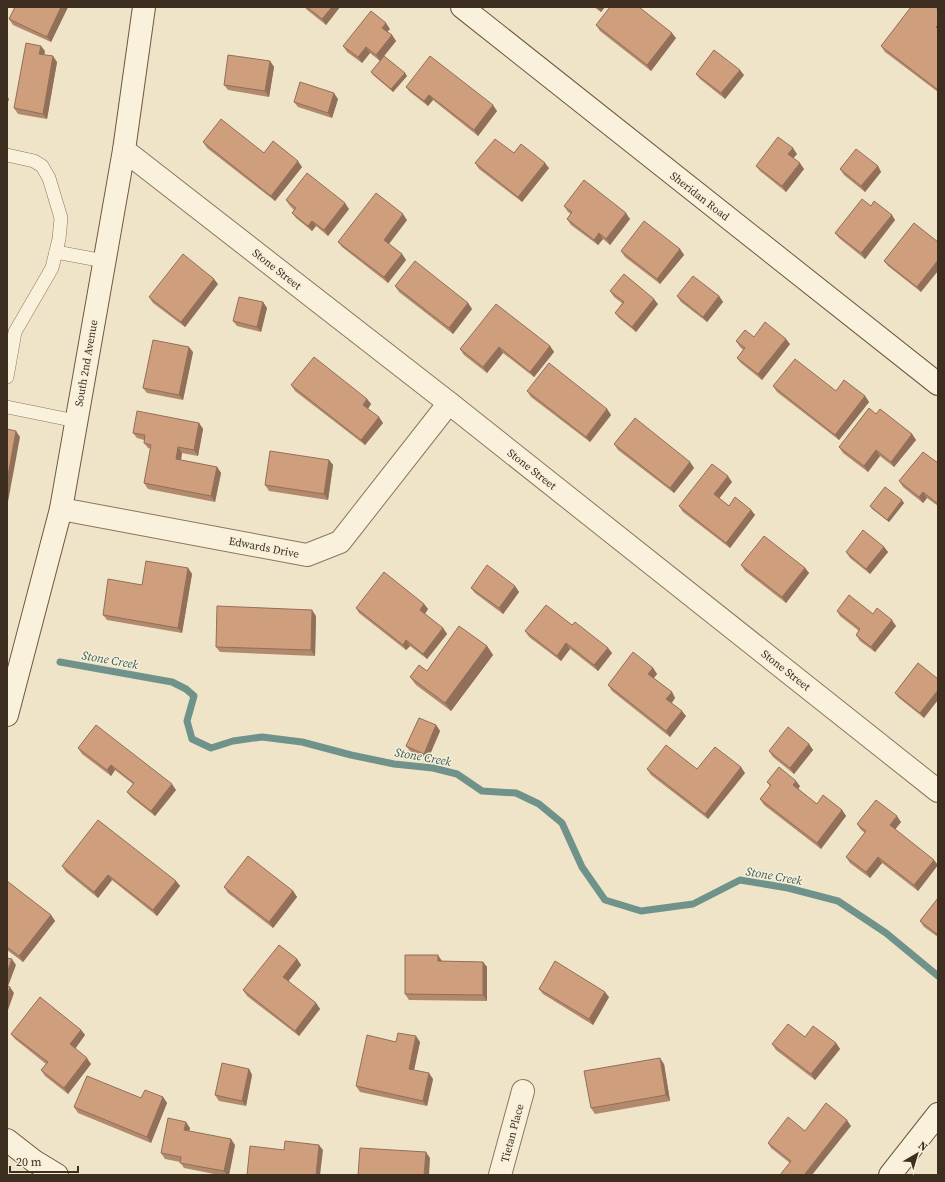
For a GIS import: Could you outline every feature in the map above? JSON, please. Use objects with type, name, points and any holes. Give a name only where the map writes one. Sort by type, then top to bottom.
[{"type":"street","name":"South 2nd Avenue","points":[[7,715],[61,509],[124,150],[144,7]]},
{"type":"street","name":"Sheridan Road","points":[[462,7],[938,384]]},
{"type":"street","name":"Stone Street","points":[[124,150],[449,403],[938,791]]},
{"type":"street","name":"Edwards Drive","points":[[61,509],[307,555],[340,542],[449,403]]},
{"type":"street","name":"Tietan Place","points":[[500,1175],[523,1090]]},
{"type":"street","points":[[890,1175],[938,1114]]},
{"type":"street","points":[[7,1140],[34,1161],[57,1175]]},
{"type":"lane","points":[[7,155],[34,161],[42,166],[49,178],[61,218],[59,239],[52,268],[16,332],[7,376]]},
{"type":"lane","points":[[56,252],[104,261]]},
{"type":"lane","points":[[7,407],[76,421]]},
{"type":"building","points":[[15,7],[61,7],[47,37],[9,19]]},
{"type":"building","points":[[307,7],[332,7],[322,19]]},
{"type":"building","points":[[610,7],[639,7],[672,33],[647,65],[596,25]]},
{"type":"building","points":[[911,7],[935,7],[938,9],[938,25],[936,27],[938,29],[938,90],[881,46]]},
{"type":"building","points":[[371,11],[386,23],[382,28],[392,35],[376,55],[366,47],[358,57],[343,46]]},
{"type":"building","points":[[26,43],[41,46],[39,54],[53,56],[43,114],[14,108]]},
{"type":"building","points":[[714,50],[740,70],[721,93],[696,74]]},
{"type":"building","points":[[228,55],[270,61],[265,91],[224,85]]},
{"type":"building","points":[[384,56],[405,73],[391,89],[371,72]]},
{"type":"building","points":[[430,56],[493,105],[474,130],[429,95],[424,101],[406,87]]},
{"type":"building","points":[[300,82],[334,93],[328,113],[294,102]]},
{"type":"building","points":[[221,119],[264,153],[273,141],[298,161],[271,196],[203,142]]},
{"type":"building","points":[[778,137],[793,148],[788,154],[800,163],[782,186],[756,166]]},
{"type":"building","points":[[495,139],[514,153],[521,144],[545,163],[518,197],[475,163]]},
{"type":"building","points":[[856,149],[878,166],[861,186],[840,169]]},
{"type":"building","points":[[307,173],[345,203],[324,230],[312,221],[308,226],[292,213],[296,208],[286,200]]},
{"type":"building","points":[[584,180],[626,213],[606,239],[599,233],[594,240],[567,219],[572,212],[564,206]]},
{"type":"building","points":[[376,193],[403,214],[384,240],[402,254],[384,277],[338,242]]},
{"type":"building","points":[[862,199],[871,206],[874,201],[892,215],[861,253],[835,233]]},
{"type":"building","points":[[644,221],[680,249],[657,279],[621,251]]},
{"type":"building","points":[[914,223],[938,242],[938,260],[917,287],[884,261]]},
{"type":"building","points":[[183,254],[214,279],[181,322],[149,297]]},
{"type":"building","points":[[415,261],[468,303],[449,328],[395,286]]},
{"type":"building","points":[[624,274],[654,299],[632,327],[615,313],[624,302],[610,291]]},
{"type":"building","points":[[693,276],[719,296],[703,317],[677,296]]},
{"type":"building","points":[[239,297],[263,302],[257,327],[233,321]]},
{"type":"building","points":[[496,304],[550,346],[530,372],[499,347],[483,367],[460,349]]},
{"type":"building","points":[[765,322],[786,339],[758,374],[737,358],[745,348],[736,341],[745,330],[754,337]]},
{"type":"building","points":[[153,340],[189,347],[179,395],[143,388]]},
{"type":"building","points":[[314,357],[367,399],[363,405],[379,417],[361,440],[291,385]]},
{"type":"building","points":[[795,359],[836,391],[844,380],[865,396],[835,435],[773,386]]},
{"type":"building","points":[[549,363],[607,409],[586,437],[527,391]]},
{"type":"building","points":[[869,408],[876,414],[880,409],[912,434],[891,462],[876,450],[864,466],[839,447]]},
{"type":"building","points":[[137,411],[199,423],[194,450],[178,447],[176,459],[217,467],[211,496],[144,483],[151,445],[144,443],[145,435],[133,433]]},
{"type":"building","points":[[635,418],[690,462],[670,488],[614,444]]},
{"type":"building","points":[[7,429],[16,431],[7,481]]},
{"type":"building","points":[[270,451],[329,460],[324,494],[265,485]]},
{"type":"building","points":[[923,452],[938,463],[938,504],[923,492],[919,497],[899,481]]},
{"type":"building","points":[[712,464],[728,476],[714,494],[729,506],[735,497],[751,510],[726,543],[679,506]]},
{"type":"building","points":[[885,487],[902,500],[887,520],[870,506]]},
{"type":"building","points":[[863,530],[884,547],[866,569],[846,552]]},
{"type":"building","points":[[764,536],[805,568],[782,597],[741,565]]},
{"type":"building","points":[[146,561],[188,568],[178,628],[103,615],[108,579],[142,585]]},
{"type":"building","points":[[487,565],[515,586],[499,608],[471,588]]},
{"type":"building","points":[[384,572],[424,604],[420,610],[443,628],[423,654],[406,640],[403,645],[356,608]]},
{"type":"building","points":[[849,595],[873,614],[877,608],[892,620],[871,647],[856,635],[860,629],[837,611]]},
{"type":"building","points":[[546,605],[572,625],[575,622],[608,648],[594,665],[566,643],[557,656],[525,631]]},
{"type":"building","points":[[217,606],[312,610],[311,650],[216,647]]},
{"type":"building","points":[[459,626],[487,646],[445,703],[410,677],[419,665],[427,671]]},
{"type":"building","points":[[633,652],[653,668],[648,674],[672,692],[666,699],[682,711],[666,731],[608,685]]},
{"type":"building","points":[[918,663],[938,679],[938,690],[920,713],[895,693]]},
{"type":"building","points":[[419,718],[436,725],[424,754],[406,746]]},
{"type":"building","points":[[96,725],[172,784],[151,811],[127,792],[134,783],[111,765],[107,770],[78,748]]},
{"type":"building","points":[[788,727],[809,744],[790,768],[769,751]]},
{"type":"building","points":[[666,745],[697,769],[715,747],[741,767],[705,814],[647,769]]},
{"type":"building","points":[[779,767],[796,781],[793,785],[817,804],[823,795],[842,810],[817,843],[760,799],[771,785],[767,782]]},
{"type":"building","points":[[876,800],[897,816],[890,825],[934,860],[914,885],[878,857],[866,872],[846,857],[866,831],[857,824]]},
{"type":"building","points":[[98,820],[176,881],[153,910],[108,875],[94,892],[62,866]]},
{"type":"building","points":[[248,856],[293,891],[269,922],[224,887]]},
{"type":"building","points":[[7,881],[51,915],[19,956],[7,947]]},
{"type":"building","points":[[938,898],[938,935],[920,921]]},
{"type":"building","points":[[279,945],[297,959],[283,977],[316,1003],[295,1031],[243,990]]},
{"type":"building","points":[[405,955],[438,955],[438,961],[483,962],[483,995],[405,994]]},
{"type":"building","points":[[7,958],[12,959],[7,972]]},
{"type":"building","points":[[555,961],[605,992],[589,1019],[539,989]]},
{"type":"building","points":[[7,986],[10,987],[7,996]]},
{"type":"building","points":[[40,997],[81,1030],[70,1044],[87,1058],[64,1088],[41,1070],[48,1062],[11,1034]]},
{"type":"building","points":[[788,1024],[805,1037],[813,1026],[836,1043],[811,1074],[772,1044]]},
{"type":"building","points":[[398,1033],[416,1036],[409,1069],[429,1073],[423,1101],[356,1086],[367,1035],[396,1042]]},
{"type":"building","points":[[660,1058],[666,1095],[591,1108],[584,1071]]},
{"type":"building","points":[[222,1063],[249,1069],[242,1101],[215,1095]]},
{"type":"building","points":[[87,1076],[141,1098],[145,1090],[163,1097],[147,1137],[74,1107]]},
{"type":"building","points":[[826,1103],[847,1120],[804,1175],[780,1175],[791,1161],[768,1143],[788,1117],[805,1131]]},
{"type":"building","points":[[168,1118],[186,1122],[184,1130],[231,1139],[224,1171],[180,1163],[181,1157],[161,1153]]},
{"type":"building","points":[[285,1141],[319,1145],[316,1175],[247,1175],[250,1146],[284,1150]]},
{"type":"building","points":[[360,1148],[426,1152],[424,1175],[358,1175]]},
{"type":"waterway","name":"Stone Creek","points":[[60,662],[172,682],[186,689],[194,696],[187,721],[192,739],[211,748],[233,741],[262,737],[302,742],[351,755],[394,764],[433,768],[457,774],[482,791],[516,793],[539,804],[562,823],[582,867],[605,900],[641,911],[693,904],[740,880],[788,888],[838,901],[886,933],[938,976]]}]
